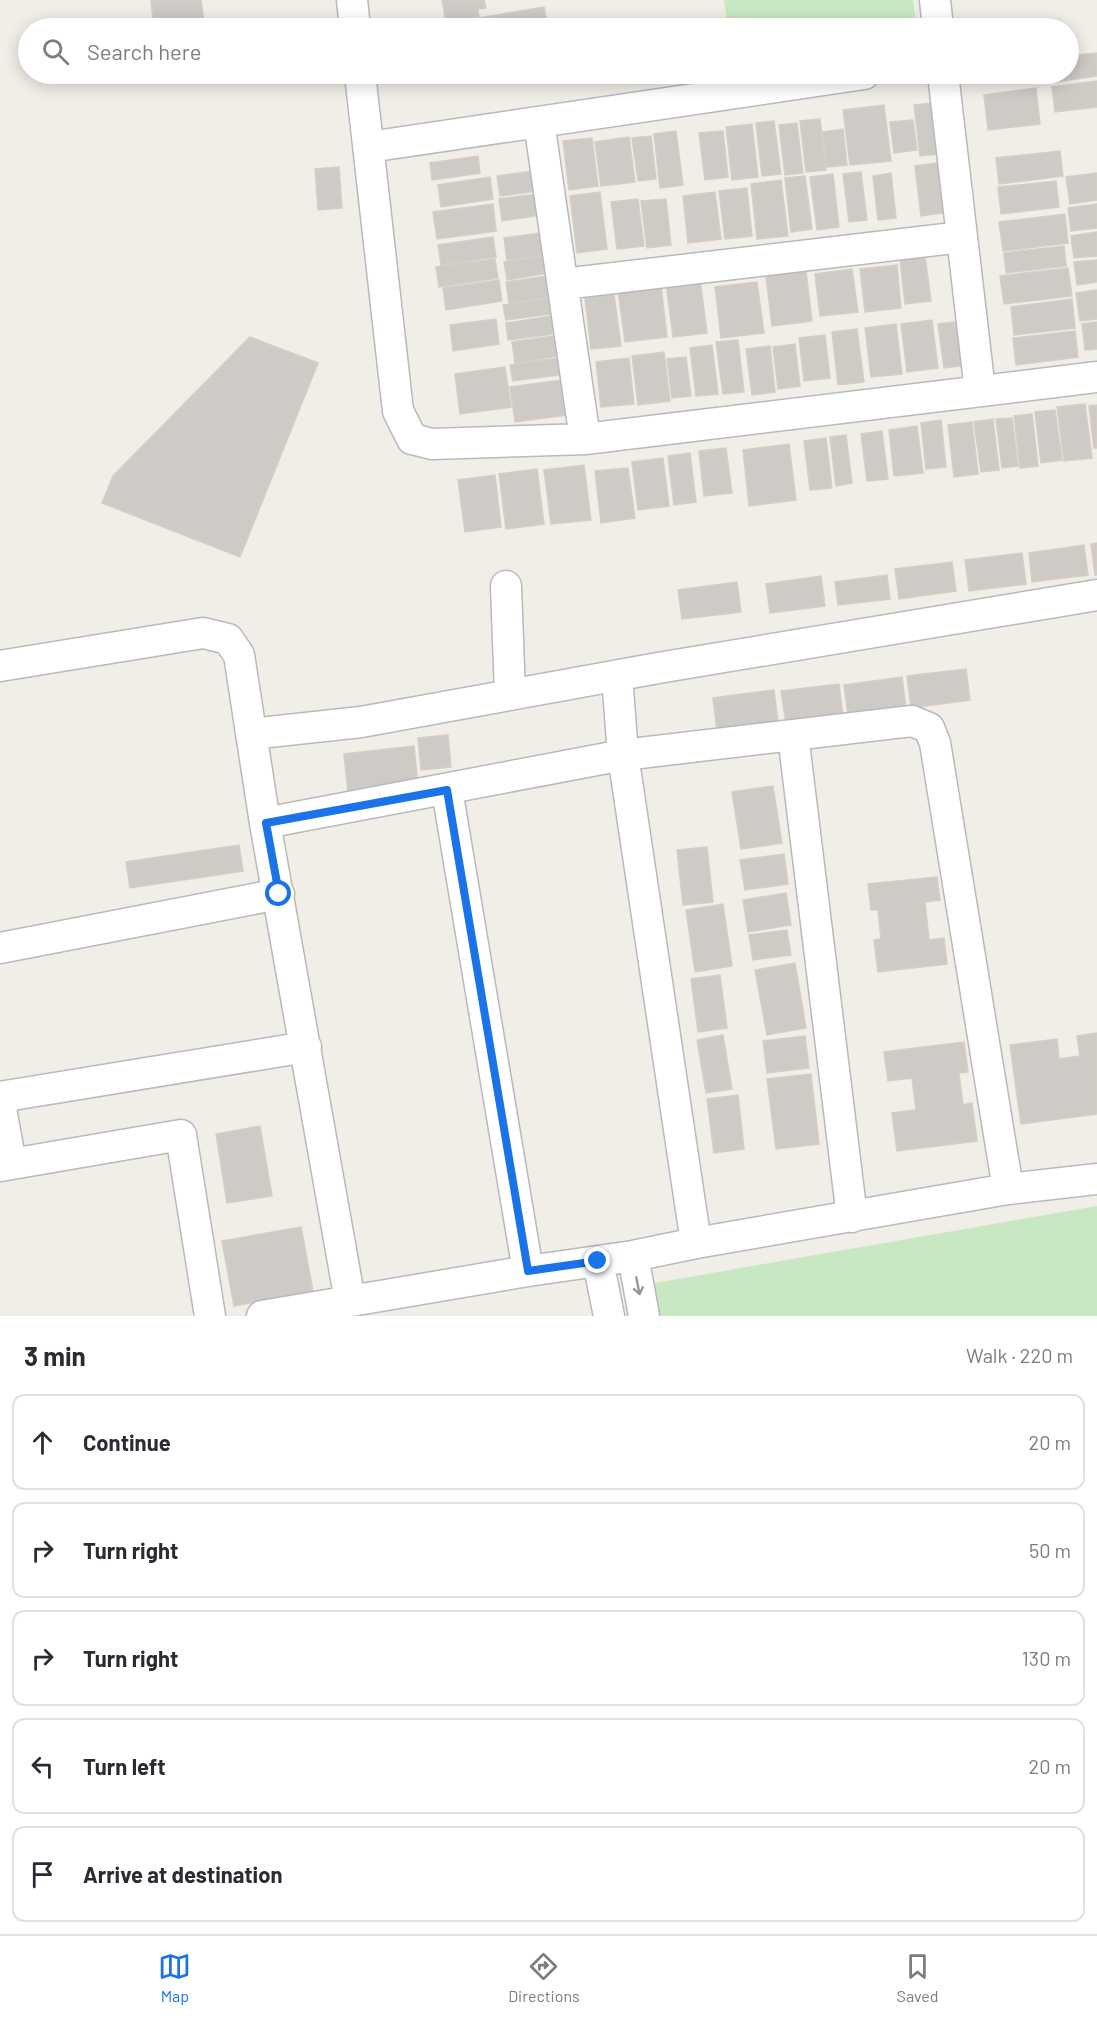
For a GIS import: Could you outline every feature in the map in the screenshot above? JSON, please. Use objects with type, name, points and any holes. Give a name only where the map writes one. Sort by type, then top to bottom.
[{"type":"street","points":[[352,0],[354,18]]},
{"type":"street","points":[[935,0],[937,18]]},
{"type":"street","points":[[361,84],[398,411],[411,439],[432,444],[585,439],[1097,377]]},
{"type":"street","points":[[369,147],[796,84]]},
{"type":"street","points":[[944,84],[980,391]]},
{"type":"street","points":[[539,122],[585,439]]},
{"type":"street","points":[[562,284],[962,237]]},
{"type":"street","points":[[506,586],[510,695]]},
{"type":"street","points":[[251,734],[361,722],[1097,595]]},
{"type":"street","points":[[0,666],[203,633],[228,639],[239,655],[266,823],[350,1301]]},
{"type":"street","points":[[617,676],[622,755],[696,1243]]},
{"type":"street","points":[[266,823],[622,755],[912,721],[929,728],[935,743],[1008,1189]]},
{"type":"street","points":[[793,735],[852,1217]]},
{"type":"street","points":[[447,790],[528,1271]]},
{"type":"street","points":[[0,948],[279,894]]},
{"type":"street","points":[[0,1097],[306,1047]]},
{"type":"street","points":[[0,1103],[6,1165],[180,1135],[210,1316]]},
{"type":"street","points":[[277,1315],[528,1271],[633,1256],[1008,1189],[1097,1179]]},
{"type":"street","points":[[633,1256],[644,1316]]},
{"type":"street","points":[[598,1261],[609,1316]]},
{"type":"green space","points":[[724,0],[913,0],[916,18],[727,18]]},
{"type":"green space","points":[[1097,1206],[1097,1316],[656,1316],[649,1284]]},
{"type":"building","points":[[151,0],[201,0],[204,18],[153,18]]},
{"type":"building","points":[[442,0],[484,0],[486,8],[478,9],[479,18],[445,18]]},
{"type":"building","points":[[544,7],[546,18],[479,18]]},
{"type":"building","points":[[1097,53],[1097,76],[1079,79],[1079,55]]},
{"type":"building","points":[[1097,81],[1097,107],[1055,112],[1052,87]]},
{"type":"building","points":[[1036,88],[1040,124],[988,130],[984,95]]},
{"type":"building","points":[[943,102],[949,153],[920,156],[914,105]]},
{"type":"building","points":[[884,105],[891,161],[850,165],[843,110]]},
{"type":"building","points":[[820,119],[826,170],[806,172],[800,121]]},
{"type":"building","points":[[913,120],[917,150],[894,153],[890,122]]},
{"type":"building","points":[[774,121],[781,174],[762,176],[756,123]]},
{"type":"building","points":[[797,123],[803,173],[785,175],[779,125]]},
{"type":"building","points":[[752,124],[758,177],[732,180],[726,127]]},
{"type":"building","points":[[843,129],[847,165],[827,167],[823,132]]},
{"type":"building","points":[[676,131],[683,185],[660,188],[654,134]]},
{"type":"building","points":[[723,131],[728,177],[705,180],[699,133]]},
{"type":"building","points":[[651,136],[656,179],[638,181],[632,138]]},
{"type":"building","points":[[629,137],[635,182],[601,186],[595,142]]},
{"type":"building","points":[[592,138],[598,186],[569,190],[563,141]]},
{"type":"building","points":[[1060,151],[1063,176],[999,184],[996,158]]},
{"type":"building","points":[[478,156],[480,173],[432,180],[430,163]]},
{"type":"building","points":[[944,162],[950,212],[921,216],[915,166]]},
{"type":"building","points":[[339,167],[342,208],[318,210],[315,169]]},
{"type":"building","points":[[541,170],[544,190],[500,196],[497,176]]},
{"type":"building","points":[[861,172],[867,220],[849,222],[843,174]]},
{"type":"building","points":[[891,173],[896,218],[878,220],[873,176]]},
{"type":"building","points":[[1097,173],[1097,200],[1070,204],[1066,177]]},
{"type":"building","points":[[833,174],[839,227],[817,230],[810,177]]},
{"type":"building","points":[[805,176],[812,229],[791,232],[785,178]]},
{"type":"building","points":[[490,177],[493,199],[441,207],[438,185]]},
{"type":"building","points":[[781,180],[788,236],[757,239],[751,184]]},
{"type":"building","points":[[1056,181],[1059,207],[1001,214],[998,187]]},
{"type":"building","points":[[747,188],[752,236],[725,239],[719,191]]},
{"type":"building","points":[[600,192],[607,249],[577,253],[570,196]]},
{"type":"building","points":[[715,192],[721,239],[688,243],[683,196]]},
{"type":"building","points":[[545,193],[548,214],[502,221],[499,199]]},
{"type":"building","points":[[638,199],[644,246],[617,249],[611,202]]},
{"type":"building","points":[[666,199],[671,245],[647,248],[641,201]]},
{"type":"building","points":[[493,204],[496,231],[437,239],[433,212]]},
{"type":"building","points":[[1097,204],[1097,228],[1071,231],[1068,208]]},
{"type":"building","points":[[1065,214],[1068,243],[1003,251],[999,222]]},
{"type":"building","points":[[553,231],[556,254],[507,260],[504,238]]},
{"type":"building","points":[[1097,232],[1097,256],[1074,258],[1071,236]]},
{"type":"building","points":[[493,237],[496,257],[441,265],[438,245]]},
{"type":"building","points":[[1064,246],[1066,266],[1006,273],[1004,253]]},
{"type":"building","points":[[553,255],[555,272],[507,280],[504,262]]},
{"type":"building","points":[[925,256],[931,301],[905,304],[900,259]]},
{"type":"building","points":[[495,259],[498,278],[439,287],[436,267]]},
{"type":"building","points":[[1097,260],[1097,282],[1077,285],[1074,262]]},
{"type":"building","points":[[897,265],[901,308],[865,312],[860,269]]},
{"type":"building","points":[[1068,268],[1072,296],[1004,304],[1000,276]]},
{"type":"building","points":[[852,269],[858,312],[820,316],[815,274]]},
{"type":"building","points":[[806,271],[812,321],[772,326],[766,276]]},
{"type":"building","points":[[554,275],[557,296],[509,303],[506,282]]},
{"type":"building","points":[[700,279],[707,333],[673,337],[666,283]]},
{"type":"building","points":[[499,280],[502,301],[446,310],[443,288]]},
{"type":"building","points":[[757,282],[764,333],[721,338],[715,287]]},
{"type":"building","points":[[661,286],[667,337],[625,342],[618,291]]},
{"type":"building","points":[[1097,290],[1097,319],[1080,321],[1076,293]]},
{"type":"building","points":[[614,294],[621,346],[591,349],[585,298]]},
{"type":"building","points":[[556,297],[558,313],[506,320],[503,305]]},
{"type":"building","points":[[1072,299],[1075,328],[1014,335],[1011,307]]},
{"type":"building","points":[[558,315],[561,333],[508,340],[506,323]]},
{"type":"building","points":[[496,319],[499,344],[453,351],[450,325]]},
{"type":"building","points":[[932,320],[938,368],[907,372],[901,324]]},
{"type":"building","points":[[971,320],[976,364],[944,368],[938,324]]},
{"type":"building","points":[[1097,322],[1097,349],[1085,350],[1082,324]]},
{"type":"building","points":[[896,324],[902,374],[871,377],[865,328]]},
{"type":"building","points":[[857,329],[864,382],[838,385],[832,332]]},
{"type":"building","points":[[1075,331],[1078,357],[1016,365],[1013,338]]},
{"type":"building","points":[[561,335],[564,355],[515,363],[512,342]]},
{"type":"building","points":[[825,335],[830,378],[804,381],[799,338]]},
{"type":"building","points":[[250,337],[318,363],[240,557],[102,503],[113,476]]},
{"type":"building","points":[[738,340],[744,392],[723,394],[716,342]]},
{"type":"building","points":[[795,344],[800,386],[778,389],[773,347]]},
{"type":"building","points":[[712,345],[718,394],[696,396],[690,348]]},
{"type":"building","points":[[770,346],[775,392],[752,395],[746,349]]},
{"type":"building","points":[[664,352],[670,401],[638,405],[632,356]]},
{"type":"building","points":[[564,357],[566,374],[513,381],[510,365]]},
{"type":"building","points":[[686,357],[691,396],[672,398],[667,359]]},
{"type":"building","points":[[629,358],[634,404],[601,407],[596,362]]},
{"type":"building","points":[[505,367],[511,407],[460,414],[455,374]]},
{"type":"building","points":[[569,379],[574,414],[515,422],[510,387]]},
{"type":"building","points":[[1085,404],[1092,458],[1064,461],[1057,407]]},
{"type":"building","points":[[1097,405],[1097,448],[1094,448],[1089,406]]},
{"type":"building","points":[[1055,410],[1062,460],[1041,463],[1035,412]]},
{"type":"building","points":[[1032,414],[1038,466],[1020,468],[1014,416]]},
{"type":"building","points":[[1012,418],[1018,466],[1002,468],[996,419]]},
{"type":"building","points":[[993,419],[999,470],[981,472],[974,422]]},
{"type":"building","points":[[941,420],[946,467],[926,469],[921,423]]},
{"type":"building","points":[[972,422],[978,474],[954,477],[948,425]]},
{"type":"building","points":[[917,426],[923,473],[894,476],[889,430]]},
{"type":"building","points":[[882,431],[888,479],[867,481],[861,434]]},
{"type":"building","points":[[846,435],[852,483],[836,486],[830,437]]},
{"type":"building","points":[[826,438],[832,488],[810,490],[804,441]]},
{"type":"building","points":[[789,444],[796,500],[749,506],[743,450]]},
{"type":"building","points":[[726,448],[732,493],[704,496],[699,451]]},
{"type":"building","points":[[690,453],[696,502],[674,505],[668,456]]},
{"type":"building","points":[[663,458],[669,506],[638,510],[632,462]]},
{"type":"building","points":[[584,465],[591,520],[551,524],[544,470]]},
{"type":"building","points":[[628,468],[635,518],[601,523],[595,471]]},
{"type":"building","points":[[537,469],[544,524],[506,529],[499,474]]},
{"type":"building","points":[[495,475],[501,527],[465,532],[458,480]]},
{"type":"building","points":[[1097,543],[1097,575],[1095,575],[1091,544]]},
{"type":"building","points":[[1084,545],[1088,575],[1032,582],[1029,553]]},
{"type":"building","points":[[1022,553],[1026,584],[969,591],[965,560]]},
{"type":"building","points":[[952,562],[956,591],[899,599],[895,569]]},
{"type":"building","points":[[887,575],[890,599],[838,605],[835,582]]},
{"type":"building","points":[[821,576],[825,606],[770,613],[766,584]]},
{"type":"building","points":[[737,582],[741,612],[682,619],[678,590]]},
{"type":"building","points":[[966,669],[970,700],[911,708],[907,676]]},
{"type":"building","points":[[902,677],[906,708],[848,716],[844,685]]},
{"type":"building","points":[[839,684],[843,717],[786,724],[781,691]]},
{"type":"building","points":[[774,690],[778,723],[717,731],[713,698]]},
{"type":"building","points":[[448,735],[451,767],[421,770],[418,738]]},
{"type":"building","points":[[414,746],[418,785],[348,793],[344,754]]},
{"type":"building","points":[[773,786],[782,843],[741,849],[732,792]]},
{"type":"building","points":[[239,845],[243,871],[130,888],[126,862]]},
{"type":"building","points":[[707,847],[713,902],[683,905],[677,850]]},
{"type":"building","points":[[784,854],[788,884],[745,890],[740,860]]},
{"type":"building","points":[[937,877],[940,900],[925,902],[929,940],[944,938],[947,964],[878,972],[874,940],[881,939],[878,910],[871,910],[868,884]]},
{"type":"building","points":[[786,893],[791,925],[748,932],[743,900]]},
{"type":"building","points":[[723,904],[732,966],[695,972],[686,910]]},
{"type":"building","points":[[787,930],[791,955],[753,960],[749,935]]},
{"type":"building","points":[[795,963],[806,1028],[767,1035],[755,970]]},
{"type":"building","points":[[720,975],[727,1028],[698,1032],[691,979]]},
{"type":"building","points":[[1097,1033],[1097,1114],[1021,1124],[1010,1045],[1057,1039],[1059,1059],[1080,1056],[1077,1036]]},
{"type":"building","points":[[723,1035],[732,1089],[706,1093],[697,1040]]},
{"type":"building","points":[[805,1036],[809,1068],[767,1073],[763,1041]]},
{"type":"building","points":[[964,1042],[968,1072],[959,1073],[963,1105],[972,1103],[977,1141],[897,1151],[892,1113],[916,1110],[912,1078],[888,1081],[884,1052]]},
{"type":"building","points":[[811,1074],[819,1144],[776,1149],[767,1079]]},
{"type":"building","points":[[738,1095],[744,1149],[714,1153],[707,1099]]},
{"type":"building","points":[[260,1126],[272,1196],[227,1203],[216,1134]]},
{"type":"building","points":[[301,1227],[313,1291],[234,1306],[222,1241]]},
{"type":"route","points":[[279,894],[266,823],[447,790],[528,1271],[598,1261]]}]
